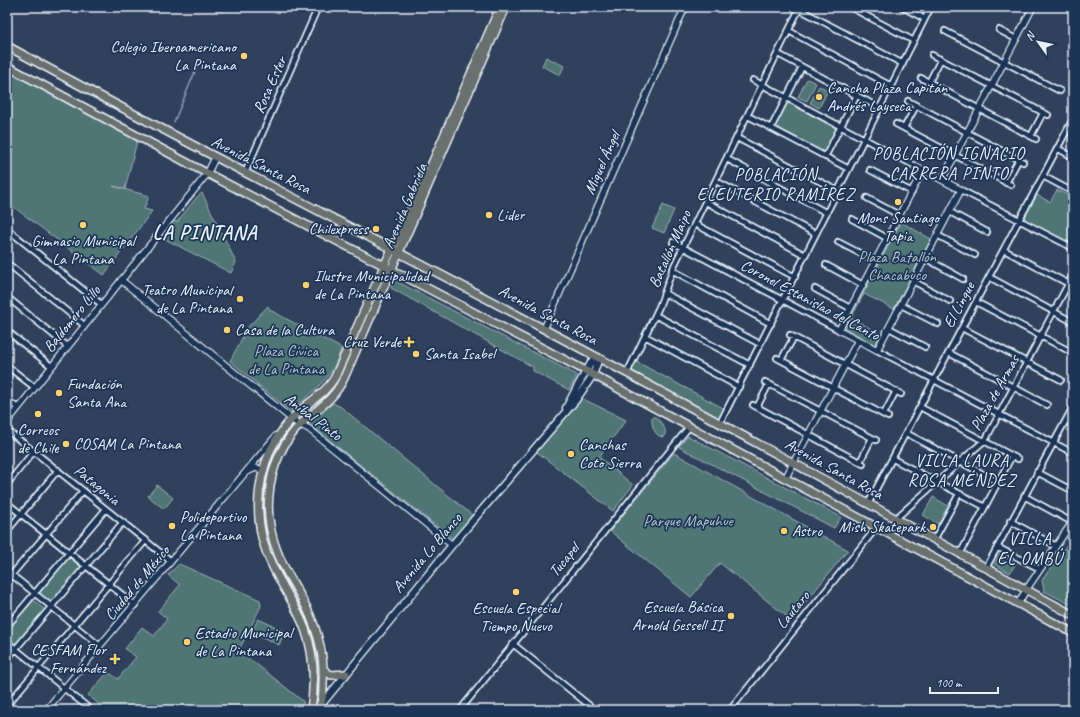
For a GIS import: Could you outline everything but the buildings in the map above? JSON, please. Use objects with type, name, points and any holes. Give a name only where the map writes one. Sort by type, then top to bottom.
[{"type":"main road","name":"Avenida Gabriela","points":[[311,710],[314,690],[313,664],[308,638],[300,616],[269,558],[261,534],[258,506],[264,470],[271,450],[282,430],[292,419],[325,390],[333,380],[384,266],[420,191],[500,7]]},
{"type":"main road","name":"Avenida Gabriela","points":[[319,708],[324,670],[321,648],[308,609],[281,561],[271,531],[268,501],[274,469],[286,443],[301,425],[339,389],[400,253],[506,7]]},
{"type":"main road","name":"Avenida Santa Rosa","points":[[7,46],[215,158],[393,249],[597,357],[720,423],[792,465],[868,504],[1073,615]]},
{"type":"main road","name":"Avenida Santa Rosa","points":[[7,66],[208,174],[589,373],[1073,633]]},
{"type":"main road","name":"Avenida Lo Blanco","points":[[319,708],[561,416],[578,392],[597,357]]},
{"type":"main road","points":[[264,470],[274,469]]},
{"type":"main road","points":[[286,590],[295,585]]},
{"type":"main road","points":[[324,670],[329,674],[334,675],[346,674]]},
{"type":"street","points":[[311,7],[318,8]]},
{"type":"street","name":"Miguel Ángel","points":[[544,329],[685,7]]},
{"type":"street","points":[[850,7],[914,41]]},
{"type":"street","points":[[902,7],[925,19]]},
{"type":"street","points":[[720,423],[931,7]]},
{"type":"street","points":[[942,180],[1033,7]]},
{"type":"street","name":"Rosa Ester","points":[[245,173],[318,8]]},
{"type":"street","points":[[800,8],[903,64]]},
{"type":"street","name":"Batallón Maipo","points":[[626,373],[655,315],[672,270],[800,8]]},
{"type":"street","points":[[999,30],[1016,39]]},
{"type":"street","points":[[789,31],[891,86]]},
{"type":"street","points":[[945,32],[1060,91]]},
{"type":"street","points":[[778,54],[880,108]]},
{"type":"street","points":[[932,54],[1045,114],[1031,136]]},
{"type":"street","points":[[929,82],[941,59]]},
{"type":"street","points":[[771,128],[802,66]]},
{"type":"street","points":[[921,78],[1036,138]]},
{"type":"street","points":[[753,80],[1073,248]]},
{"type":"street","points":[[825,157],[857,96]]},
{"type":"street","points":[[896,124],[1009,184],[1021,161],[908,101]]},
{"type":"street","points":[[904,128],[916,106]]},
{"type":"street","points":[[748,116],[849,169]]},
{"type":"street","name":"El Lingue","points":[[868,504],[1073,120]]},
{"type":"street","points":[[737,138],[838,191]]},
{"type":"street","points":[[1057,148],[1073,157]]},
{"type":"street","name":"Baldomero Lillo","points":[[7,422],[101,304],[208,174],[215,158]]},
{"type":"street","points":[[727,159],[827,213]]},
{"type":"street","points":[[870,170],[912,192]]},
{"type":"street","points":[[839,330],[923,170]]},
{"type":"street","points":[[1042,176],[1073,192]]},
{"type":"street","points":[[716,181],[816,234]]},
{"type":"street","points":[[877,350],[961,190]]},
{"type":"street","points":[[867,198],[899,215]]},
{"type":"street","points":[[706,202],[806,255]]},
{"type":"street","points":[[950,212],[987,232]]},
{"type":"street","points":[[852,219],[887,238]]},
{"type":"street","points":[[695,224],[795,277]]},
{"type":"street","points":[[7,229],[101,304]]},
{"type":"street","points":[[937,235],[975,255]]},
{"type":"street","name":"Coronel Estanislao del Canto","points":[[673,242],[1073,453]]},
{"type":"street","points":[[838,242],[875,261]]},
{"type":"street","points":[[1004,250],[1071,285]]},
{"type":"street","points":[[925,258],[963,279]]},
{"type":"street","points":[[7,263],[84,325]]},
{"type":"street","points":[[826,265],[863,285]]},
{"type":"street","points":[[672,270],[771,324]]},
{"type":"street","name":"Plaza de Armas","points":[[895,519],[984,441],[1014,388],[1054,311],[1071,285],[1073,275]]},
{"type":"street","points":[[989,277],[1073,322]]},
{"type":"street","name":"Aníbal Pinto","points":[[121,280],[292,419],[309,429],[452,546]]},
{"type":"street","points":[[913,281],[950,301]]},
{"type":"street","points":[[815,289],[850,308]]},
{"type":"street","points":[[664,293],[760,344]]},
{"type":"street","points":[[7,297],[67,346]]},
{"type":"street","points":[[976,302],[1073,353]]},
{"type":"street","points":[[901,304],[938,324]]},
{"type":"street","points":[[655,315],[750,365]]},
{"type":"street","points":[[889,328],[925,348]]},
{"type":"street","points":[[962,328],[1061,380]]},
{"type":"street","points":[[7,331],[51,366]]},
{"type":"street","points":[[645,336],[739,387]]},
{"type":"street","points":[[792,336],[846,364],[898,392],[886,416],[779,359],[792,336]]},
{"type":"street","points":[[785,478],[858,340]]},
{"type":"street","points":[[949,353],[1047,405]]},
{"type":"street","points":[[7,366],[34,387]]},
{"type":"street","points":[[767,383],[821,411],[874,439],[861,463],[755,406],[767,383]]},
{"type":"street","points":[[7,400],[18,408]]},
{"type":"street","points":[[920,407],[1018,459]]},
{"type":"street","points":[[986,568],[1073,407]]},
{"type":"street","points":[[1066,420],[1073,424]]},
{"type":"street","name":"Tucapel","points":[[460,710],[689,427]]},
{"type":"street","name":"Patagonia","points":[[7,430],[172,561]]},
{"type":"street","name":"Ciudad de México","points":[[46,710],[282,430]]},
{"type":"street","points":[[906,433],[998,482]]},
{"type":"street","points":[[7,484],[34,452]]},
{"type":"street","points":[[960,554],[1012,456]]},
{"type":"street","points":[[893,459],[985,508]]},
{"type":"street","points":[[247,472],[253,468],[264,470]]},
{"type":"street","points":[[7,531],[58,470]]},
{"type":"street","points":[[1037,472],[1073,491]]},
{"type":"street","points":[[7,580],[83,491]]},
{"type":"street","points":[[934,540],[959,494]]},
{"type":"street","points":[[1018,604],[1073,522],[1024,496]]},
{"type":"street","points":[[7,503],[135,605]]},
{"type":"street","points":[[7,626],[106,509]]},
{"type":"street","points":[[7,659],[123,522]]},
{"type":"street","points":[[1010,522],[1056,546]]},
{"type":"street","name":"Lautaro","points":[[730,710],[877,527]]},
{"type":"street","points":[[7,704],[146,540]]},
{"type":"street","points":[[997,547],[1040,570]]},
{"type":"street","points":[[7,571],[100,646]]},
{"type":"street","points":[[7,642],[91,710]]},
{"type":"street","points":[[513,644],[595,710]]},
{"type":"green space","points":[[546,57],[564,66],[560,75],[542,66]]},
{"type":"green space","points":[[7,71],[137,141],[125,189],[113,186],[149,196],[144,209],[152,211],[104,275],[7,202]]},
{"type":"green space","name":"Cancha Plaza Capitán Andrés Layseca","points":[[807,79],[816,83],[807,101],[798,97]]},
{"type":"green space","name":"Cancha Plaza Capitán Andrés Layseca","points":[[819,86],[828,90],[819,108],[810,103]]},
{"type":"green space","points":[[787,102],[837,129],[824,154],[773,127]]},
{"type":"green space","points":[[1057,190],[1073,198],[1073,245],[1024,219],[1037,195],[1050,202]]},
{"type":"green space","points":[[202,193],[236,262],[231,273],[161,237],[172,221],[177,222]]},
{"type":"green space","points":[[663,205],[674,210],[664,233],[652,228]]},
{"type":"green space","name":"Plaza Batallón Chacabuco","points":[[901,222],[931,239],[894,309],[864,294],[851,318],[881,334],[875,345],[845,328]]},
{"type":"green space","points":[[394,280],[577,375],[569,390],[533,371],[533,367],[391,288]]},
{"type":"green space","name":"Plaza Cívica de La Pintana","points":[[268,306],[270,310],[341,348],[334,367],[322,383],[292,409],[291,412],[230,361],[248,327]]},
{"type":"green space","points":[[635,361],[725,409],[720,419],[630,371]]},
{"type":"green space","name":"Canchas Coto Sierra","points":[[581,398],[626,420],[599,457],[633,485],[613,511],[537,452]]},
{"type":"green space","name":"Plaza Cívica de La Pintana","points":[[333,403],[341,407],[472,515],[453,539],[309,424]]},
{"type":"green space","points":[[652,417],[658,419],[664,426],[664,437],[658,435],[654,430]]},
{"type":"green space","points":[[688,436],[841,517],[834,528],[679,447]]},
{"type":"green space","name":"Parque Mapuhue","points":[[674,453],[848,550],[791,620],[720,563],[691,597],[610,531]]},
{"type":"green space","points":[[157,485],[173,498],[164,509],[148,496]]},
{"type":"green space","points":[[933,497],[948,506],[938,524],[923,515]]},
{"type":"green space","points":[[1073,536],[1073,606],[1044,591],[1042,580]]},
{"type":"green space","points":[[1000,554],[1016,563],[1010,573],[994,564]]},
{"type":"green space","points":[[69,557],[82,567],[50,603],[38,594]]},
{"type":"green space","name":"Estadio Municipal de La Pintana","points":[[179,564],[260,600],[261,606],[240,648],[239,653],[255,663],[304,702],[298,710],[106,710],[88,695],[108,672],[118,679],[136,657],[125,649],[142,627],[154,636],[167,619],[158,611],[180,585],[168,575]]},
{"type":"green space","points":[[33,600],[45,610],[15,646],[7,639],[7,630]]},
{"type":"green space","points":[[258,619],[285,631],[279,645],[252,632]]},
{"type":"waterway","points":[[221,12],[223,7]]},
{"type":"waterway","points":[[174,122],[197,67]]},
{"type":"place","name":"Colegio Iberoamericano La Pintana","points":[[244,56]]},
{"type":"place","name":"Cancha Plaza Capitán Andrés Layseca","points":[[819,97]]},
{"type":"place","name":"Mons Santiago Tapia","points":[[898,202]]},
{"type":"place","name":"Lider","points":[[489,215]]},
{"type":"place","name":"Gimnasio Municipal La Pintana","points":[[83,225]]},
{"type":"place","name":"Chilexpress","points":[[376,229]]},
{"type":"place","name":"Ilustre Municipalidad de La Pintana","points":[[306,285]]},
{"type":"place","name":"Teatro Municipal de La Pintana","points":[[240,299]]},
{"type":"place","name":"Casa de la Cultura","points":[[227,330]]},
{"type":"place","name":"Cruz Verde","points":[[409,342]]},
{"type":"place","name":"Santa Isabel","points":[[416,354]]},
{"type":"place","name":"Fundación Santa Ana","points":[[59,393]]},
{"type":"place","name":"Correos de Chile","points":[[38,414]]},
{"type":"place","name":"COSAM La Pintana","points":[[66,444]]},
{"type":"place","name":"Canchas Coto Sierra","points":[[571,454]]},
{"type":"place","name":"Polideportivo La Pintana","points":[[172,526]]},
{"type":"place","name":"Mish Skatepark","points":[[933,527]]},
{"type":"place","name":"Astro","points":[[784,531]]},
{"type":"place","name":"Escuela Especial Tiempo Nuevo","points":[[516,592]]},
{"type":"place","name":"Escuela Básica Arnold Gessell II","points":[[731,616]]},
{"type":"place","name":"Estadio Municipal de La Pintana","points":[[187,642]]},
{"type":"place","name":"CESFAM Flor Fernández","points":[[115,659]]},
{"type":"district","name":"POBLACIÓN IGNACIO CARRERA PINTO","points":[[949,163]]},
{"type":"district","name":"POBLACIÓN ELEUTERIO RAMÍREZ","points":[[776,184]]},
{"type":"district","name":"LA PINTANA","points":[[205,232]]},
{"type":"district","name":"VILLA LAURA ROSA MÉNDEZ","points":[[962,470]]},
{"type":"district","name":"VILLA EL OMBÚ","points":[[1030,548]]}]
